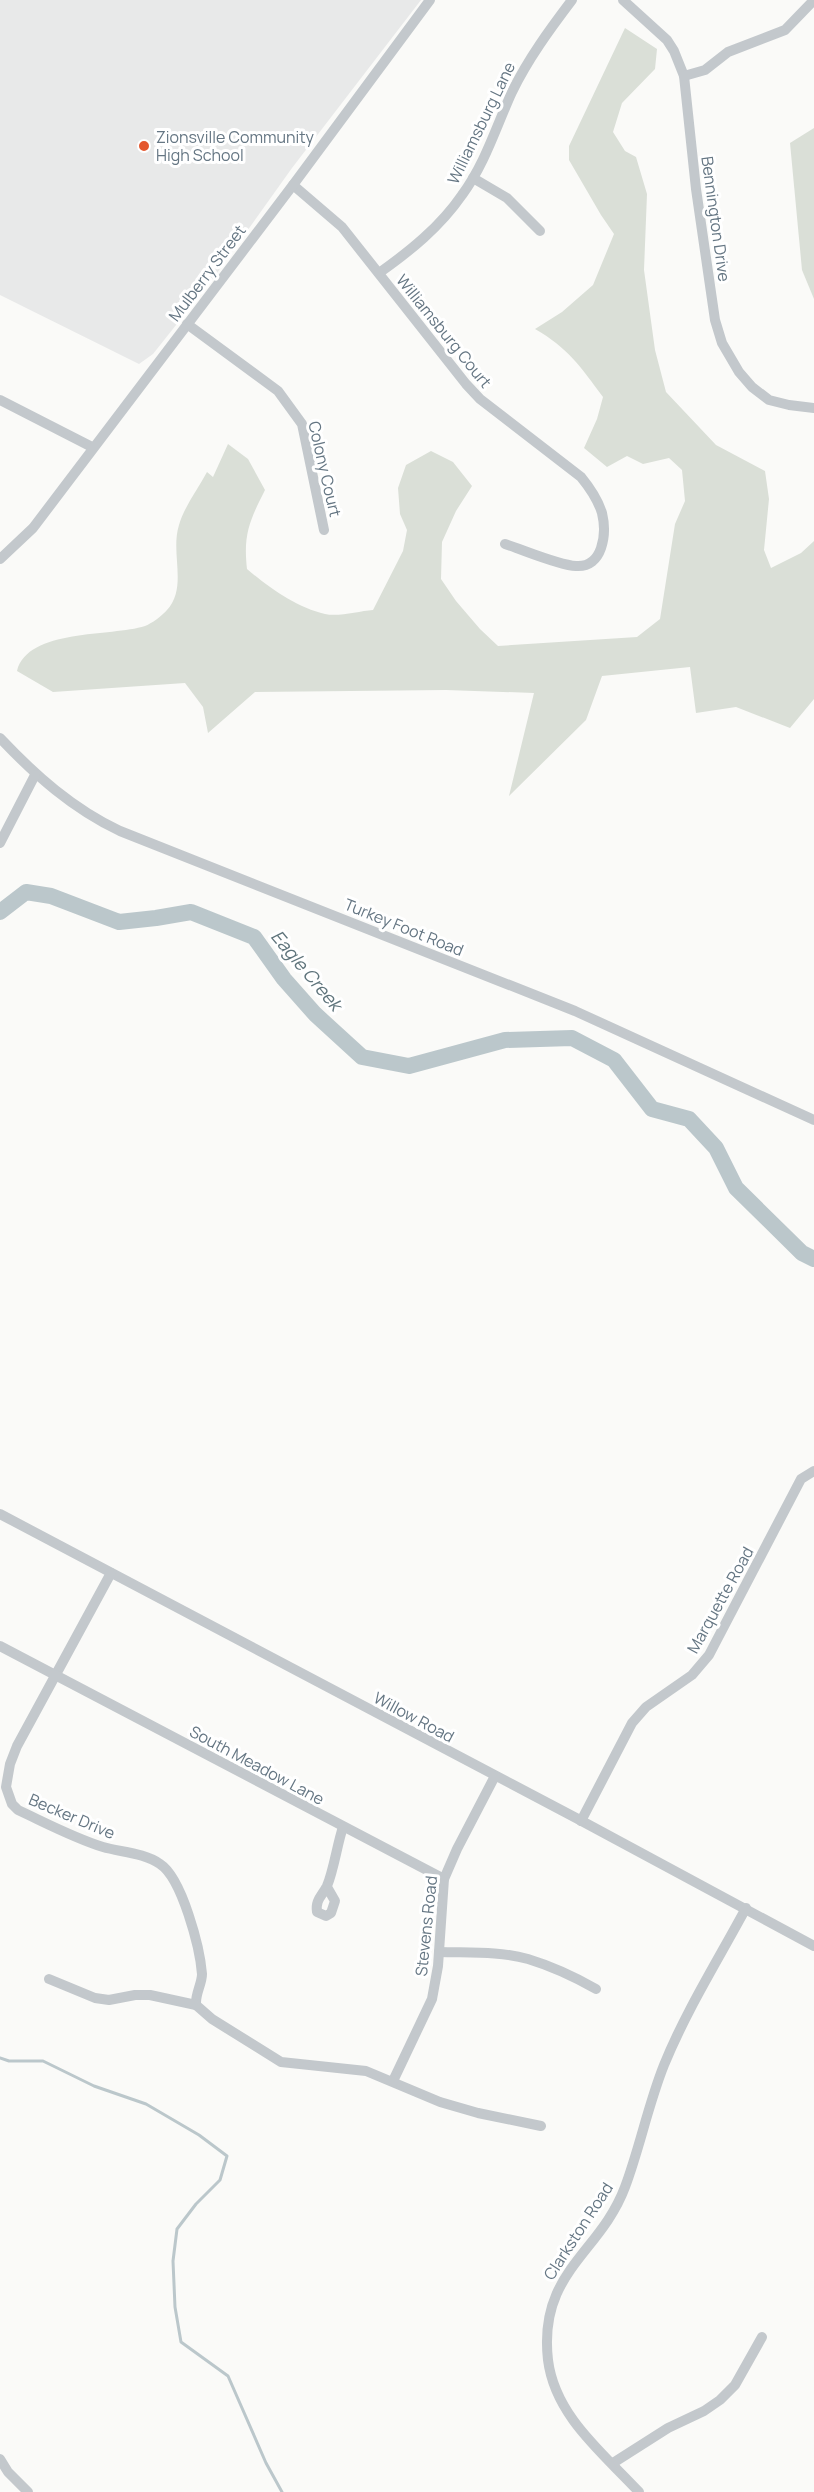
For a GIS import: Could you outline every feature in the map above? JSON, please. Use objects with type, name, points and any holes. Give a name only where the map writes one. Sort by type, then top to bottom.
[{"type":"street","name":"Mulberry Street","points":[[0,559],[33,528],[430,0]]},
{"type":"street","name":"Williamsburg Lane","points":[[379,273],[436,226],[454,207],[473,178],[532,55],[572,0]]},
{"type":"street","name":"Bennington Drive","points":[[623,0],[667,40],[684,76],[696,189],[715,320],[722,343],[739,372],[752,387],[769,400],[814,408]]},
{"type":"street","points":[[684,76],[705,70],[728,52],[785,30],[814,0]]},
{"type":"street","points":[[473,178],[513,203],[540,231]]},
{"type":"street","name":"Williamsburg Court","points":[[293,185],[342,227],[480,399],[581,477],[602,514],[604,535],[601,548],[598,557],[588,566],[575,567],[505,544]]},
{"type":"street","name":"Colony Court","points":[[187,324],[278,391],[302,424],[324,530]]},
{"type":"street","points":[[0,400],[92,447]]},
{"type":"street","name":"Turkey Foot Road","points":[[0,738],[35,775],[94,818],[120,831],[575,1011],[814,1120]]},
{"type":"street","points":[[0,843],[35,775]]},
{"type":"street","name":"Marquette Road","points":[[581,1821],[632,1723],[646,1707],[692,1675],[709,1655],[801,1479],[813,1471]]},
{"type":"street","name":"Willow Road","points":[[0,1514],[814,1946]]},
{"type":"street","name":"Becker Drive","points":[[111,1573],[18,1746],[10,1764],[6,1787],[18,1810],[101,1846],[159,1862],[171,1873],[178,1884],[200,1954],[202,1977],[196,2002]]},
{"type":"street","name":"South Meadow Lane","points":[[0,1646],[444,1879]]},
{"type":"street","name":"Stevens Road","points":[[393,2081],[432,1999],[439,1952],[444,1879],[456,1849],[495,1776]]},
{"type":"street","points":[[327,1887],[343,1827]]},
{"type":"street","name":"Clarkston Road","points":[[639,2492],[574,2422],[551,2377],[547,2344],[551,2310],[561,2282],[618,2202],[625,2187],[651,2097],[665,2063],[746,1908]]},
{"type":"street","points":[[439,1952],[500,1955],[527,1959],[579,1979],[596,1989]]},
{"type":"street","points":[[49,1979],[95,1998],[109,2000],[150,1995],[196,2002],[212,2019],[281,2062],[366,2071],[440,2102],[478,2113],[541,2126]]},
{"type":"street","points":[[613,2463],[668,2428],[704,2411],[720,2400],[735,2385],[762,2337]]},
{"type":"street","points":[[0,2459],[8,2472],[28,2492]]},
{"type":"shaded area","name":"Zionsville Community High School","points":[[0,0],[421,0],[292,168],[215,276],[153,354],[139,364],[0,295]]},
{"type":"shaded area","points":[[625,28],[657,49],[655,69],[622,103],[613,132],[625,151],[636,157],[647,194],[644,270],[655,350],[666,392],[716,445],[765,471],[769,499],[764,550],[771,568],[801,553],[814,541],[814,699],[790,728],[736,707],[696,713],[690,667],[602,676],[586,720],[509,796],[534,693],[446,690],[255,692],[208,733],[203,707],[185,683],[53,692],[17,671],[24,657],[37,647],[72,636],[145,626],[165,612],[173,601],[178,580],[176,547],[181,518],[207,472],[213,477],[228,444],[248,459],[265,490],[249,528],[246,546],[247,569],[274,590],[304,607],[331,615],[373,610],[403,551],[407,530],[400,514],[398,488],[406,465],[431,451],[453,462],[472,486],[456,511],[442,542],[441,579],[456,601],[498,646],[637,637],[660,619],[675,524],[685,501],[682,470],[669,458],[643,464],[627,456],[607,467],[584,448],[597,419],[603,397],[565,351],[535,329],[562,312],[593,285],[614,234],[569,160],[569,146]]},
{"type":"shaded area","points":[[814,128],[814,299],[802,270],[790,143]]},
{"type":"waterway","name":"Eagle Creek","points":[[0,912],[26,892],[51,896],[119,922],[191,912],[254,937],[284,979],[315,1014],[362,1057],[409,1066],[505,1040],[572,1038],[614,1060],[652,1109],[689,1119],[716,1148],[736,1188],[802,1253],[814,1259]]},
{"type":"waterway","points":[[0,2058],[9,2061],[43,2061],[94,2086],[146,2104],[199,2135],[227,2156],[220,2180],[196,2204],[177,2229],[173,2261],[175,2307],[181,2342],[228,2376],[266,2463],[282,2492]]},
{"type":"place","name":"Zionsville Community High School","points":[[144,146]]}]
